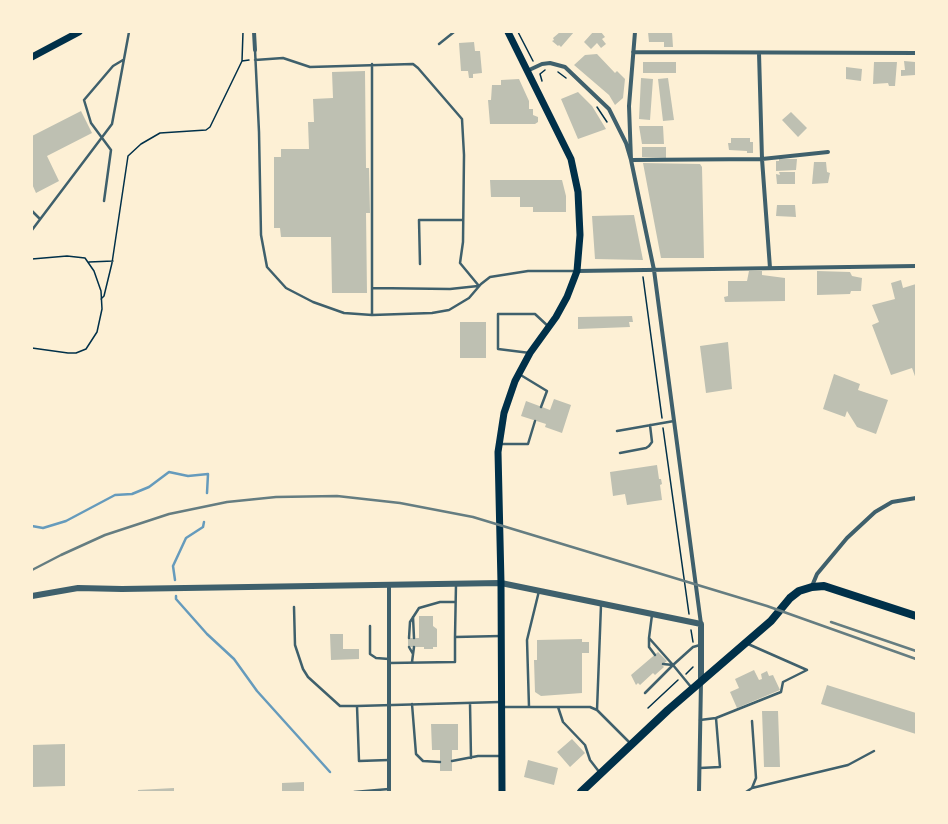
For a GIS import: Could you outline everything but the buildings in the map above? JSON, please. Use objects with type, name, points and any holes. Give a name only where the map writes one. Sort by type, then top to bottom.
[{"type":"main road","points":[[32,57],[79,32]]},
{"type":"main road","points":[[502,792],[502,636],[499,444],[504,413],[518,374],[567,297],[577,271],[580,235],[578,192],[572,162],[508,32]]},
{"type":"main road","points":[[581,792],[693,689],[771,621],[794,594],[799,591],[812,587],[824,586],[916,616]]},
{"type":"street","points":[[254,32],[255,50]]},
{"type":"street","points":[[631,160],[630,106],[635,32]]},
{"type":"street","points":[[633,52],[916,53]]},
{"type":"street","points":[[759,53],[762,159],[770,268]]},
{"type":"street","points":[[527,71],[550,63],[565,67],[608,109],[626,143],[631,160],[654,270],[701,624],[700,792]]},
{"type":"street","points":[[631,160],[762,159],[828,152]]},
{"type":"street","points":[[577,271],[916,266]]},
{"type":"street","points":[[812,587],[817,574],[847,538],[875,512],[892,502],[916,498]]},
{"type":"street","points":[[32,596],[78,588],[130,589],[501,583],[701,624]]},
{"type":"street","points":[[389,584],[389,790]]},
{"type":"lane","points":[[32,230],[112,124],[129,32]]},
{"type":"lane","points":[[439,44],[454,32]]},
{"type":"lane","points":[[255,50],[260,132],[261,235],[267,268],[286,288],[313,302],[344,313],[372,315],[432,313],[448,310],[469,298],[479,286],[490,277],[500,274],[528,271],[577,271]]},
{"type":"lane","points":[[255,60],[283,58],[310,67],[413,64],[462,119],[464,155],[463,220],[460,263],[479,286]]},
{"type":"lane","points":[[104,201],[111,150],[91,123],[84,100],[113,66],[124,60]]},
{"type":"lane","points":[[372,64],[372,315]]},
{"type":"lane","points":[[32,211],[40,219]]},
{"type":"lane","points":[[420,264],[419,220],[463,220]]},
{"type":"lane","points":[[372,288],[450,289],[479,286]]},
{"type":"lane","points":[[530,353],[498,349],[498,314],[535,314],[549,327]]},
{"type":"lane","points":[[518,374],[547,391],[541,407]]},
{"type":"lane","points":[[499,444],[528,444],[536,421]]},
{"type":"lane","points":[[617,431],[674,421]]},
{"type":"lane","points":[[620,453],[646,448],[649,446],[652,442],[650,425]]},
{"type":"lane","points":[[370,626],[370,654],[376,658],[389,661],[455,662],[456,584]]},
{"type":"lane","points":[[529,707],[527,640],[539,591]]},
{"type":"lane","points":[[409,638],[410,622],[419,608],[427,604],[455,602]]},
{"type":"lane","points":[[597,710],[602,604]]},
{"type":"lane","points":[[294,607],[295,645],[303,669],[308,677],[340,706],[470,703],[529,707],[590,707],[597,710],[632,744]]},
{"type":"lane","points":[[652,614],[649,647],[655,655]]},
{"type":"lane","points":[[413,616],[414,638]]},
{"type":"lane","points":[[455,637],[502,636]]},
{"type":"lane","points":[[649,638],[693,689]]},
{"type":"lane","points":[[700,720],[716,718],[781,692],[783,682],[807,670],[749,640]]},
{"type":"lane","points":[[645,693],[693,647],[701,645]]},
{"type":"lane","points":[[409,647],[413,654]]},
{"type":"lane","points":[[412,662],[414,647]]},
{"type":"lane","points":[[663,664],[673,665]]},
{"type":"lane","points":[[470,703],[471,758]]},
{"type":"lane","points":[[412,704],[416,754],[423,761],[440,762]]},
{"type":"lane","points":[[358,706],[359,761],[389,760]]},
{"type":"lane","points":[[558,707],[563,722],[586,745],[590,760],[601,773]]},
{"type":"lane","points":[[700,768],[720,767],[716,718]]},
{"type":"lane","points":[[752,721],[756,778],[752,788]]},
{"type":"lane","points":[[746,792],[752,788],[848,765],[874,752]]},
{"type":"lane","points":[[452,761],[502,756]]},
{"type":"lane","points":[[354,792],[389,790]]},
{"type":"path","points":[[101,299],[104,296],[113,261],[128,156],[130,152],[160,133],[206,130],[210,127],[242,61],[243,32]]},
{"type":"path","points":[[518,32],[540,74],[546,70]]},
{"type":"path","points":[[242,61],[255,60]]},
{"type":"path","points":[[554,70],[567,78]]},
{"type":"path","points":[[597,107],[610,126]]},
{"type":"path","points":[[32,259],[78,256],[85,258],[94,271],[102,309],[98,332],[86,349],[76,353],[68,353],[32,348]]},
{"type":"path","points":[[89,262],[113,261]]},
{"type":"path","points":[[644,270],[643,280],[693,647]]},
{"type":"path","points":[[648,708],[694,665]]},
{"type":"waterway","points":[[32,526],[43,528],[66,521],[115,495],[132,494],[149,487],[169,472],[188,476],[208,474],[207,493]]},
{"type":"waterway","points":[[175,580],[173,566],[186,538],[203,527],[204,522]]},
{"type":"waterway","points":[[176,596],[176,599],[207,634],[234,659],[257,691],[330,772]]},
{"type":"railway","points":[[32,570],[105,535],[169,514],[227,502],[276,497],[337,496],[400,503],[473,517],[767,606],[916,659]]},
{"type":"railway","points":[[831,622],[916,651]]}]
